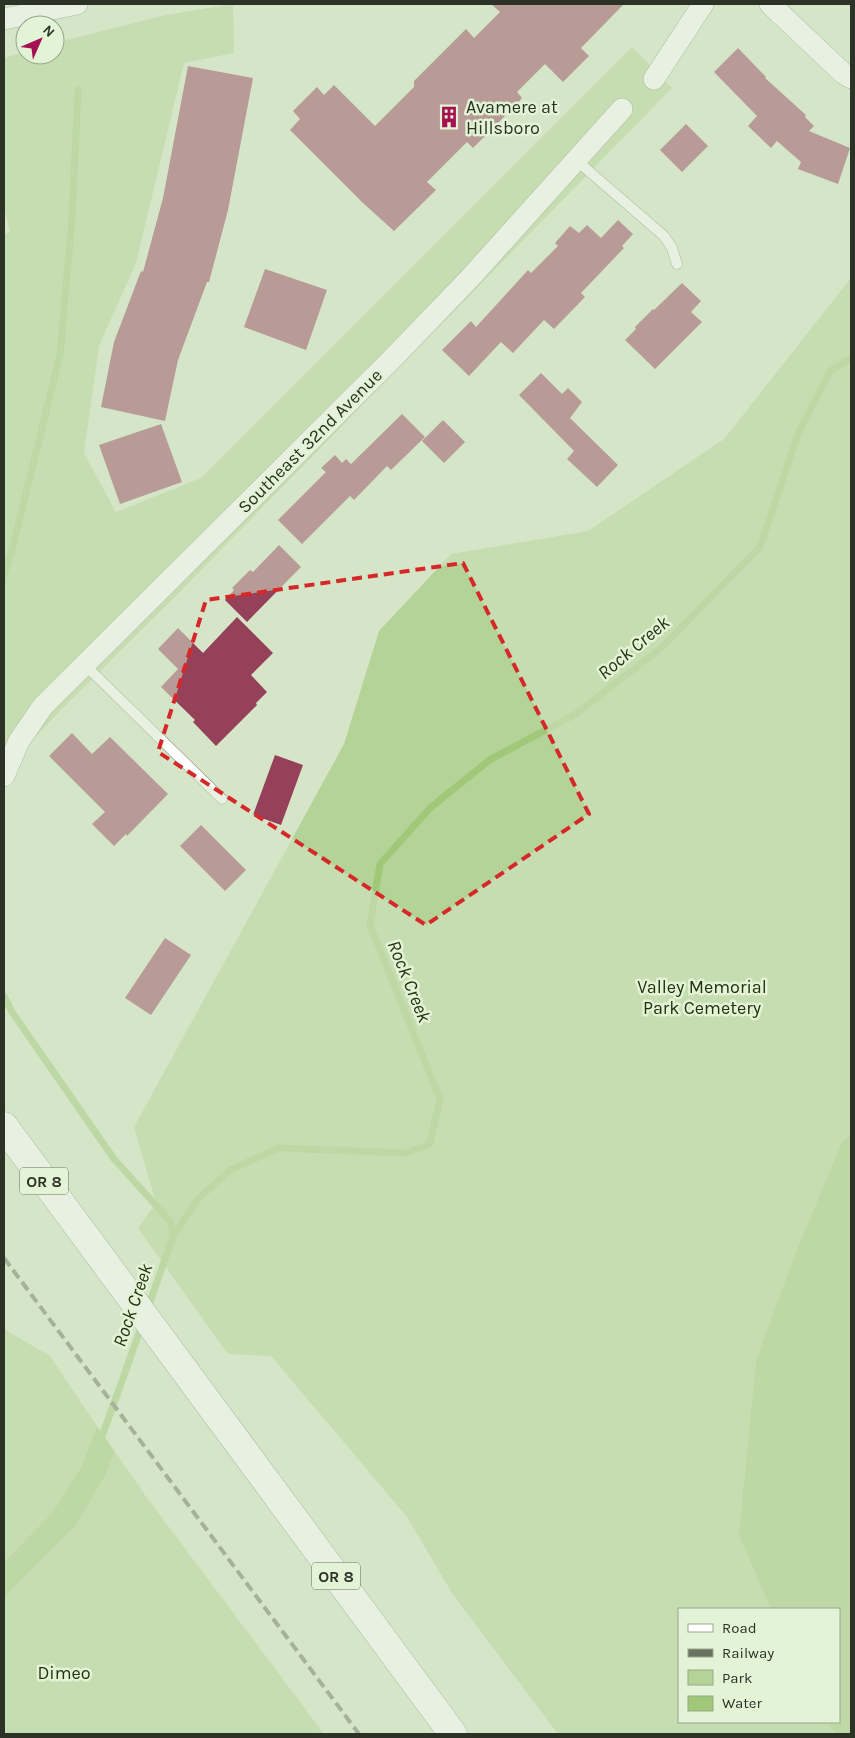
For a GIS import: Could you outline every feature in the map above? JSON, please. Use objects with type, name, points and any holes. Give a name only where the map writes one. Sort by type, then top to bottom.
[{"type":"main road","name":"OR 8","points":[[4,1126],[453,1734]]},
{"type":"street","points":[[4,19],[77,4]]},
{"type":"street","points":[[654,79],[703,4]]},
{"type":"street","points":[[770,4],[844,74],[851,78]]},
{"type":"street","name":"Southeast 32nd Avenue","points":[[4,776],[19,741],[44,706],[393,358],[470,278],[622,109]]},
{"type":"lane","points":[[576,160],[664,236],[672,248],[677,264]]},
{"type":"lane","points":[[85,665],[222,799]]},
{"type":"highlighted area","points":[[463,563],[589,814],[426,925],[158,752],[206,600]]},
{"type":"green space","points":[[233,4],[234,53],[184,63],[136,263],[99,346],[84,453],[116,512],[201,478],[632,47],[672,88],[174,598],[59,712],[15,759],[4,790],[4,234],[10,232],[4,206],[4,58],[15,55],[15,65],[65,65],[65,40],[165,15]]},
{"type":"green space","name":"Valley Memorial Park Cemetery","points":[[851,278],[851,1734],[558,1734],[452,1593],[407,1517],[271,1356],[228,1354],[138,1228],[156,1203],[134,1127],[344,744],[379,631],[451,554],[588,531],[724,439]]},
{"type":"green space","name":"Dimeo","points":[[4,1329],[50,1356],[97,1426],[81,1467],[59,1503],[100,1485],[115,1452],[145,1495],[324,1734],[4,1734],[4,1566],[30,1536],[4,1562]]},
{"type":"water","points":[[851,1135],[851,1734],[835,1734],[828,1723],[840,1723],[840,1608],[771,1608],[739,1535],[756,1360],[798,1247],[842,1142]]},
{"type":"water","points":[[97,1426],[115,1452],[105,1476],[76,1525],[4,1597],[4,1562],[53,1512],[81,1467]]},
{"type":"building","name":"Avamere at Hillsboro","points":[[491,4],[624,4],[581,48],[589,56],[563,82],[545,64],[517,92],[522,98],[473,148],[467,142],[427,182],[436,190],[394,231],[363,203],[290,130],[300,119],[293,111],[317,87],[324,95],[334,85],[375,126],[414,87],[414,81],[466,29],[474,38],[500,12]]},
{"type":"building","points":[[738,48],[765,78],[806,115],[805,117],[814,126],[809,131],[850,148],[838,184],[798,169],[801,162],[777,141],[771,148],[748,126],[757,116],[714,72]]},
{"type":"building","points":[[188,66],[253,78],[228,210],[209,282],[207,282],[178,360],[165,421],[101,407],[114,342],[141,271],[143,272],[163,198]]},
{"type":"building","points":[[686,124],[708,146],[682,172],[660,150]]},
{"type":"building","points":[[618,220],[633,234],[622,246],[624,248],[581,293],[585,297],[554,329],[544,320],[513,353],[501,342],[469,376],[442,350],[471,321],[476,327],[528,270],[531,273],[558,246],[555,243],[570,226],[579,233],[587,225],[601,238]]},
{"type":"building","points":[[265,269],[327,290],[306,350],[244,327]]},
{"type":"building","points":[[682,283],[701,301],[691,312],[702,322],[655,369],[625,340],[653,309]]},
{"type":"building","points":[[541,373],[562,394],[568,388],[582,402],[570,418],[618,465],[597,487],[567,459],[574,451],[519,395]]},
{"type":"building","points":[[402,414],[425,437],[391,470],[387,466],[354,500],[350,496],[302,544],[278,520],[326,472],[321,468],[335,455],[342,463],[346,459],[351,464]]},
{"type":"building","points":[[443,420],[465,442],[444,463],[422,441]]},
{"type":"building","points":[[161,424],[182,482],[120,504],[99,445]]},
{"type":"building","points":[[279,545],[301,567],[247,622],[225,600],[234,590],[232,588],[250,570],[253,572]]},
{"type":"building","points":[[237,617],[273,653],[251,675],[267,692],[256,703],[257,705],[216,746],[193,722],[195,720],[161,687],[178,669],[158,649],[178,628],[203,653]]},
{"type":"building","points":[[72,733],[92,754],[110,737],[168,794],[127,836],[126,834],[114,846],[92,824],[105,812],[49,756]]},
{"type":"building","points":[[275,755],[303,765],[281,825],[253,815]]},
{"type":"building","points":[[201,825],[246,870],[225,891],[180,846]]},
{"type":"building","points":[[165,938],[191,955],[151,1015],[125,998]]},
{"type":"waterway","points":[[4,575],[12,550],[60,355],[72,218],[78,90]]},
{"type":"waterway","name":"Rock Creek","points":[[148,1308],[173,1236],[199,1198],[230,1170],[279,1148],[406,1153],[430,1144],[440,1099],[370,925],[380,864],[430,808],[491,759],[574,715],[660,649],[760,547],[798,434],[830,371],[851,358]]},
{"type":"waterway","points":[[4,996],[12,1012],[114,1159],[171,1222],[173,1236]]},
{"type":"waterway","name":"Rock Creek","points":[[100,1442],[142,1325]]},
{"type":"railway","points":[[4,1258],[359,1734]]},
{"type":"place","name":"Avamere at Hillsboro","points":[[449,117]]}]
